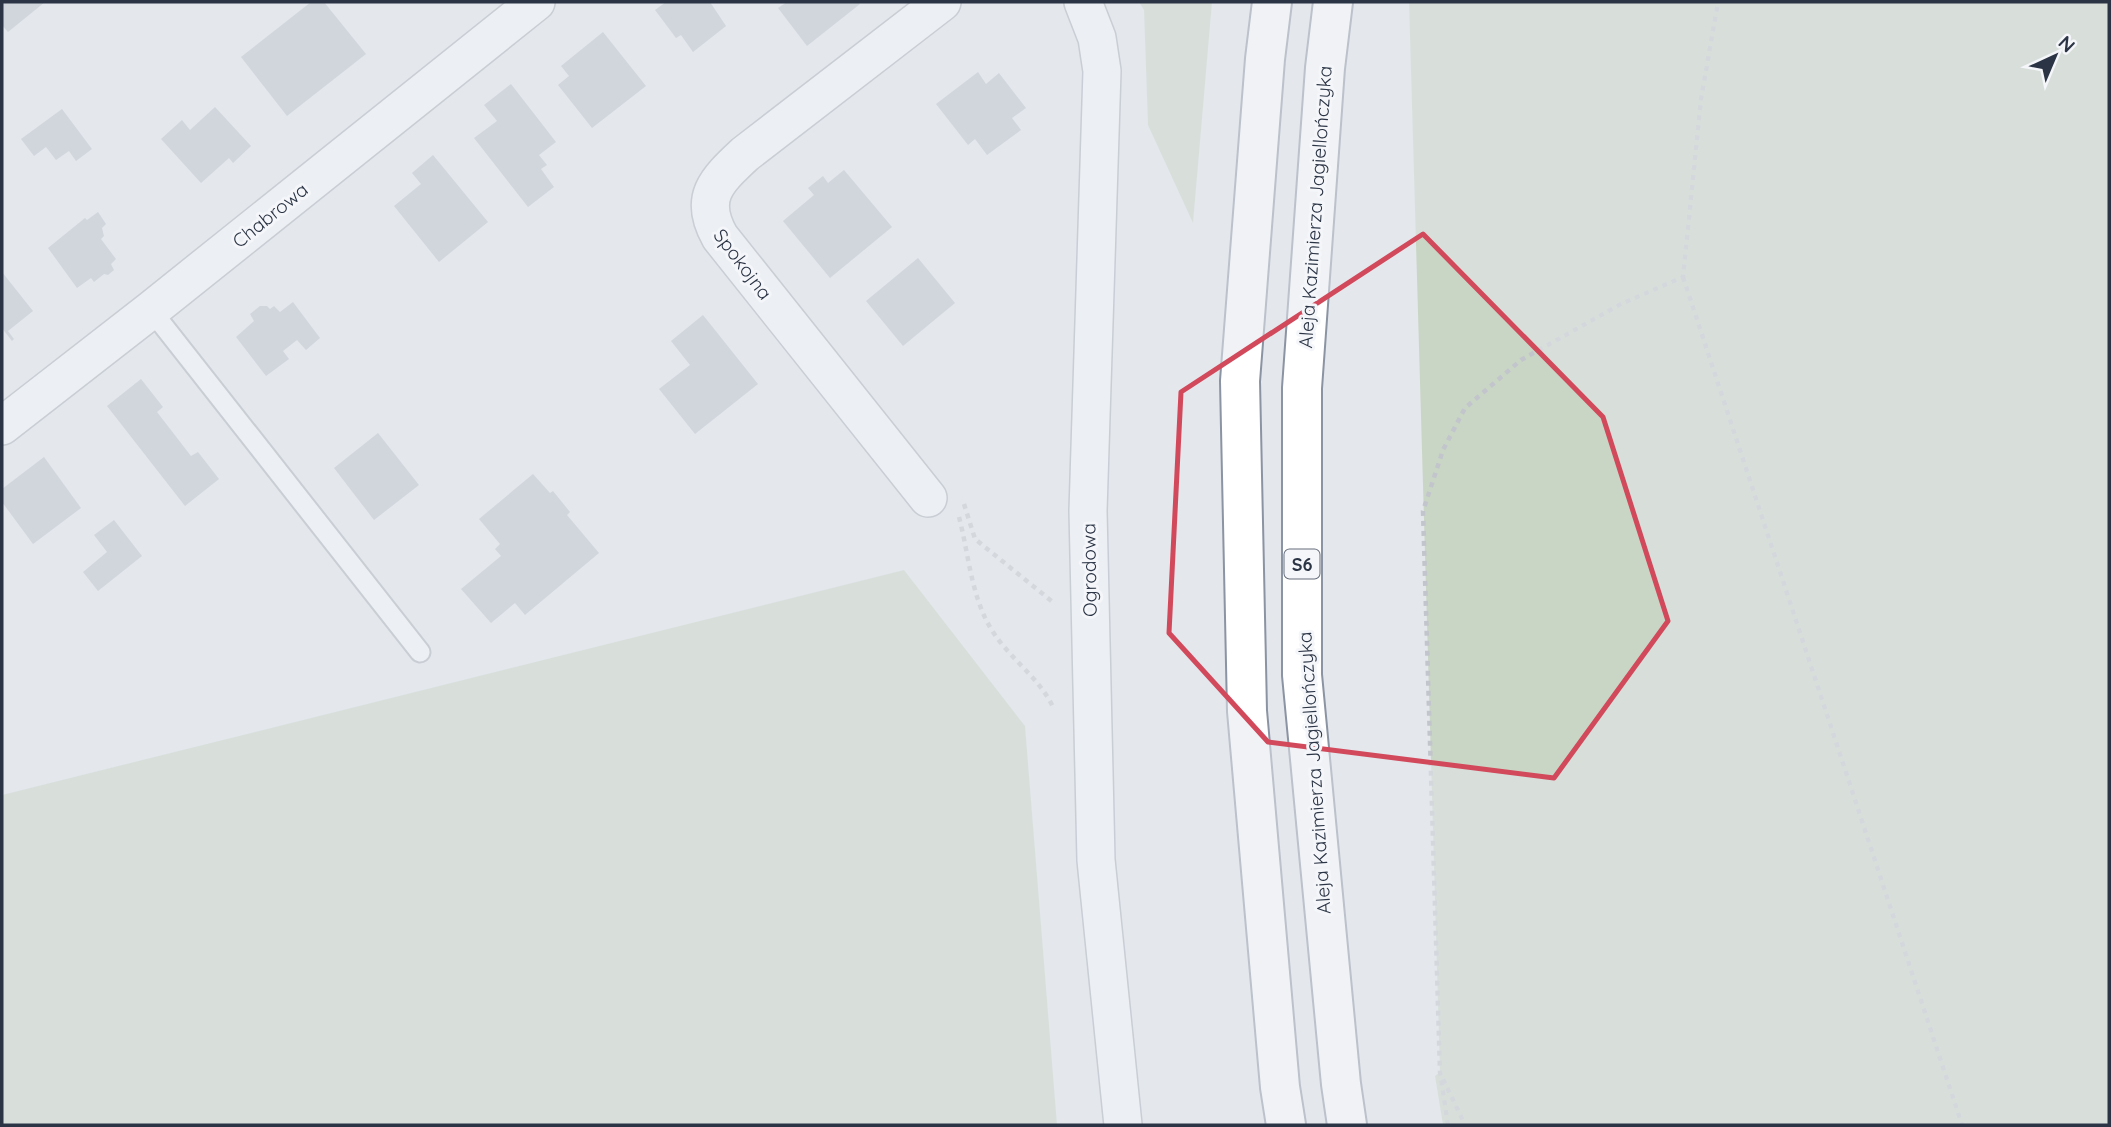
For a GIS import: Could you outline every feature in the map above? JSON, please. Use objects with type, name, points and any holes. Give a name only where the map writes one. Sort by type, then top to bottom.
[{"type":"highway","points":[[1272,2],[1265,59],[1240,381],[1247,712],[1280,1087],[1286,1125]]},
{"type":"highway","name":"Aleja Kazimierza Jagiellończyka","points":[[1333,2],[1325,68],[1302,388],[1302,675],[1339,1070],[1347,1125]]},
{"type":"street","name":"Chabrowa","points":[[2,426],[536,2]]},
{"type":"street","name":"Spokojna","points":[[942,2],[745,154],[719,180],[709,210],[711,222],[720,237],[942,504]]},
{"type":"street","name":"Ogrodowa","points":[[1086,8],[1097,38],[1102,71],[1088,511],[1096,860],[1123,1125]]},
{"type":"lane","points":[[151,310],[420,652]]},
{"type":"path","points":[[1718,2],[1701,99],[1683,277],[1962,1125]]},
{"type":"path","points":[[1448,1125],[1440,1072],[1423,511],[1443,450],[1465,408],[1521,360],[1621,304],[1683,277]]},
{"type":"path","points":[[964,502],[975,539],[1052,600]]},
{"type":"path","points":[[942,504],[983,612],[997,637],[1038,683],[1054,709]]},
{"type":"path","points":[[1440,1072],[1465,1125]]},
{"type":"highlighted area","points":[[1423,234],[1603,417],[1668,621],[1554,778],[1268,742],[1169,633],[1181,392]]},
{"type":"green space","points":[[1139,2],[1212,2],[1193,223],[1148,125],[1144,10]]},
{"type":"green space","points":[[1409,2],[2109,2],[2109,1125],[1443,1125],[1435,1076],[1440,1072]]},
{"type":"green space","points":[[904,570],[1025,726],[1057,1125],[2,1125],[2,795]]},
{"type":"building","points":[[2,2],[45,2],[8,32],[2,25]]},
{"type":"building","points":[[311,2],[324,2],[366,54],[287,116],[241,57]]},
{"type":"building","points":[[666,2],[710,2],[726,26],[693,52],[681,35],[676,38],[655,10]]},
{"type":"building","points":[[787,2],[860,4],[807,46],[778,8]]},
{"type":"building","points":[[603,32],[646,86],[592,128],[558,85],[569,76],[561,66]]},
{"type":"building","points":[[978,72],[986,84],[999,73],[1026,108],[1012,118],[1021,130],[987,155],[975,139],[968,145],[936,104]]},
{"type":"building","points":[[511,84],[556,142],[539,155],[547,165],[541,169],[554,187],[528,207],[474,138],[497,121],[484,105]]},
{"type":"building","points":[[215,107],[251,146],[233,163],[229,158],[201,183],[161,139],[182,120],[190,130]]},
{"type":"building","points":[[62,109],[92,149],[76,161],[69,151],[56,160],[46,147],[34,156],[21,139]]},
{"type":"building","points":[[433,155],[488,222],[439,262],[394,206],[421,184],[412,173]]},
{"type":"building","points":[[844,170],[892,227],[830,278],[783,221],[814,195],[808,188],[823,176],[828,183]]},
{"type":"building","points":[[98,212],[106,224],[102,228],[104,236],[101,239],[116,259],[111,264],[114,270],[94,282],[91,278],[77,288],[48,248],[85,218],[87,220]]},
{"type":"building","points":[[918,258],[955,303],[903,346],[866,301]]},
{"type":"building","points":[[2,272],[33,311],[8,331],[14,339],[12,341],[2,328]]},
{"type":"building","points":[[293,302],[320,338],[306,350],[297,340],[283,351],[289,359],[266,376],[236,337],[254,321],[250,314],[260,306],[270,309],[274,306],[280,312]]},
{"type":"building","points":[[703,315],[758,384],[695,434],[659,389],[690,365],[671,341]]},
{"type":"building","points":[[141,379],[163,407],[157,412],[191,456],[198,452],[219,479],[185,506],[107,406]]},
{"type":"building","points":[[378,433],[419,485],[374,520],[334,468]]},
{"type":"building","points":[[44,457],[81,508],[33,544],[2,502],[2,489]]},
{"type":"building","points":[[533,474],[550,493],[553,491],[570,512],[567,515],[599,553],[525,615],[515,603],[491,623],[461,589],[501,556],[495,549],[500,544],[479,519]]},
{"type":"building","points":[[114,520],[142,556],[98,591],[83,572],[107,552],[94,535]]}]
